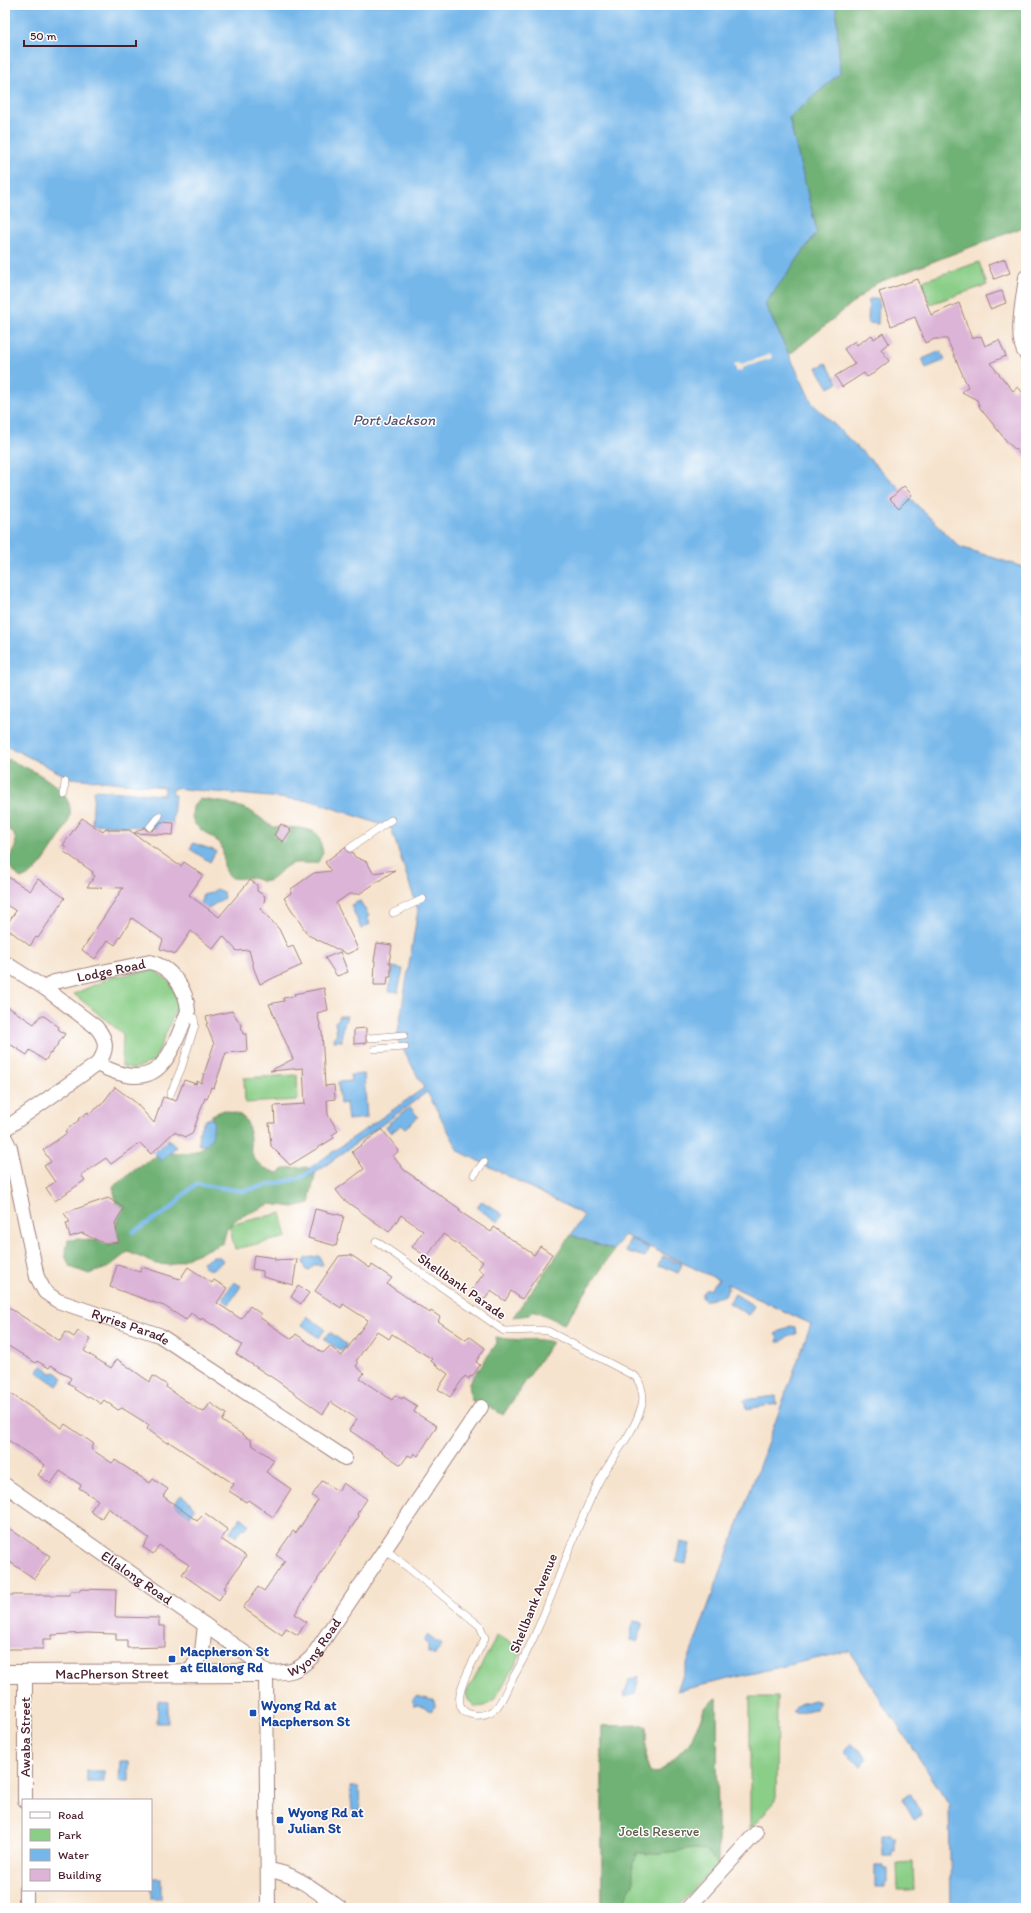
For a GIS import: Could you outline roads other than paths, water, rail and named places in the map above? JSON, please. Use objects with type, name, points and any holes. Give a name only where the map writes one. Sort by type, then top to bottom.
[{"type":"street","points":[[1026,278],[1020,322],[1022,349],[1026,354]]},
{"type":"street","name":"Lodge Road","points":[[46,989],[54,982],[150,962],[159,964],[177,980],[186,1000],[188,1011]]},
{"type":"street","points":[[5,963],[46,989],[90,1022],[102,1033],[106,1047],[102,1058],[97,1064],[5,1129]]},
{"type":"street","points":[[97,1064],[121,1075],[133,1076],[150,1073],[158,1069],[173,1050],[188,1011]]},
{"type":"street","name":"Ryries Parade","points":[[5,1138],[10,1148],[38,1277],[45,1292],[58,1301],[159,1335],[345,1458]]},
{"type":"street","name":"Wyong Road","points":[[268,1908],[266,1673],[299,1669],[312,1657],[481,1407]]},
{"type":"street","name":"Ellalong Road","points":[[5,1485],[252,1658],[266,1673]]},
{"type":"street","points":[[189,1673],[202,1652],[205,1625]]},
{"type":"street","name":"MacPherson Street","points":[[5,1674],[266,1673]]},
{"type":"street","name":"Awaba Street","points":[[25,1674],[26,1799]]},
{"type":"street","points":[[688,1908],[756,1833]]},
{"type":"street","points":[[268,1870],[280,1871],[295,1878],[310,1886],[340,1908]]},
{"type":"street","points":[[26,1891],[26,1908]]},
{"type":"lane","points":[[64,794],[65,782]]},
{"type":"lane","points":[[150,827],[159,816]]},
{"type":"lane","points":[[350,848],[391,820]]},
{"type":"lane","points":[[393,913],[423,899]]},
{"type":"lane","points":[[170,1095],[181,1069],[195,1025],[194,1018],[188,1011]]},
{"type":"lane","points":[[370,1038],[404,1035]]},
{"type":"lane","points":[[375,1049],[405,1047]]},
{"type":"lane","points":[[474,1175],[484,1162]]},
{"type":"lane","name":"Shellbank Parade","points":[[376,1241],[504,1332],[539,1330]]},
{"type":"lane","name":"Shellbank Avenue","points":[[385,1549],[480,1626],[485,1638],[463,1684],[458,1699],[459,1706],[465,1712],[475,1716],[486,1714],[496,1708],[522,1663],[534,1638],[580,1520],[598,1484],[631,1432],[641,1408],[643,1397],[640,1382],[636,1377],[553,1333],[539,1330]]},
{"type":"water","name":"Port Jackson","points":[[5,5],[836,5],[840,73],[789,118],[817,232],[765,304],[812,403],[960,547],[1026,568],[1026,1908],[951,1908],[949,1804],[849,1651],[677,1691],[811,1324],[727,1284],[728,1289],[725,1295],[705,1301],[702,1297],[702,1293],[705,1290],[711,1289],[714,1283],[719,1280],[624,1235],[614,1250],[571,1235],[584,1215],[459,1151],[427,1092],[311,1176],[305,1175],[307,1170],[424,1088],[397,1038],[418,910],[391,828],[312,801],[173,788],[172,795],[175,795],[172,829],[92,824],[94,790],[164,795],[165,787],[70,778],[5,745]]},
{"type":"water","points":[[869,299],[879,299],[878,324],[868,323]]},
{"type":"water","points":[[941,351],[945,360],[926,368],[922,359]]},
{"type":"water","points":[[826,363],[838,383],[829,388],[817,368]]},
{"type":"water","points":[[193,843],[216,851],[210,862],[190,849]]},
{"type":"water","points":[[216,889],[223,892],[224,898],[207,909],[200,904],[203,895],[211,893]]},
{"type":"water","points":[[360,901],[369,916],[367,917],[370,924],[361,929],[351,905]]},
{"type":"water","points":[[393,967],[403,969],[398,992],[389,991]]},
{"type":"water","points":[[339,1016],[347,1016],[342,1031],[342,1041],[334,1041],[334,1036],[337,1036],[335,1022],[339,1019]]},
{"type":"water","points":[[364,1074],[367,1118],[348,1120],[346,1103],[340,1104],[338,1082],[351,1081],[350,1075]]},
{"type":"water","points":[[410,1107],[418,1117],[405,1128],[401,1125],[395,1130],[393,1129],[394,1131],[391,1133],[386,1127]]},
{"type":"water","points":[[210,1118],[214,1120],[212,1138],[205,1145],[199,1145],[198,1138],[200,1129],[204,1122]]},
{"type":"water","points":[[169,1139],[176,1147],[161,1161],[154,1153]]},
{"type":"water","points":[[482,1201],[503,1215],[498,1222],[477,1208]]},
{"type":"water","points":[[630,1239],[649,1248],[645,1257],[625,1251]]},
{"type":"water","points":[[663,1256],[682,1264],[678,1273],[662,1266],[658,1266]]},
{"type":"water","points":[[213,1257],[220,1257],[223,1261],[212,1269],[207,1269],[204,1267],[203,1262]]},
{"type":"water","points":[[320,1257],[323,1265],[315,1265],[308,1271],[305,1269],[303,1261],[306,1258]]},
{"type":"water","points":[[234,1282],[241,1286],[229,1304],[222,1299]]},
{"type":"water","points":[[735,1294],[754,1306],[749,1315],[729,1303]]},
{"type":"water","points":[[307,1316],[325,1329],[319,1338],[302,1325]]},
{"type":"water","points":[[790,1326],[795,1327],[796,1334],[788,1336],[781,1342],[777,1342],[778,1338],[775,1334]]},
{"type":"water","points":[[330,1332],[347,1345],[342,1351],[324,1340]]},
{"type":"water","points":[[43,1366],[51,1373],[56,1372],[63,1378],[57,1386],[37,1372],[40,1367]]},
{"type":"water","points":[[776,1396],[777,1404],[746,1409],[744,1400]]},
{"type":"water","points":[[181,1495],[189,1501],[195,1509],[190,1516],[174,1504]]},
{"type":"water","points":[[241,1517],[249,1524],[245,1529],[243,1528],[236,1537],[230,1532]]},
{"type":"water","points":[[680,1542],[690,1544],[686,1563],[676,1561]]},
{"type":"water","points":[[633,1621],[644,1623],[637,1641],[630,1640]]},
{"type":"water","points":[[428,1635],[442,1645],[434,1656],[431,1653],[428,1653],[428,1644],[424,1641]]},
{"type":"water","points":[[639,1676],[635,1694],[625,1697],[624,1696],[629,1680]]},
{"type":"water","points":[[417,1696],[435,1701],[436,1705],[431,1711],[418,1705],[414,1706],[413,1700]]},
{"type":"water","points":[[814,1700],[819,1702],[815,1709],[796,1713],[793,1711],[799,1704]]},
{"type":"water","points":[[158,1701],[168,1702],[168,1723],[157,1723]]},
{"type":"water","points":[[850,1744],[860,1750],[867,1758],[861,1766],[844,1752]]},
{"type":"water","points":[[120,1761],[129,1761],[129,1781],[119,1781]]},
{"type":"water","points":[[87,1771],[104,1771],[104,1782],[87,1782]]},
{"type":"water","points":[[350,1787],[359,1787],[360,1811],[352,1810]]},
{"type":"water","points":[[910,1794],[922,1815],[914,1819],[902,1798]]},
{"type":"water","points":[[882,1834],[891,1834],[891,1837],[895,1837],[895,1851],[892,1851],[892,1855],[882,1855]]},
{"type":"water","points":[[875,1866],[884,1866],[884,1869],[888,1869],[888,1883],[885,1883],[885,1887],[875,1887]]},
{"type":"water","points":[[152,1879],[161,1879],[161,1899],[151,1899]]},
{"type":"waterway","points":[[133,1232],[172,1208],[180,1198],[196,1184],[242,1191],[300,1178],[310,1172]]},
{"type":"place","name":"Macpherson St at Ellalong Rd","points":[[172,1659]]},
{"type":"place","name":"Wyong Rd at Macpherson St","points":[[253,1713]]},
{"type":"place","name":"Wyong Rd at Julian St","points":[[280,1820]]},
{"type":"park label","name":"Joels Reserve","points":[[659,1831]]}]
